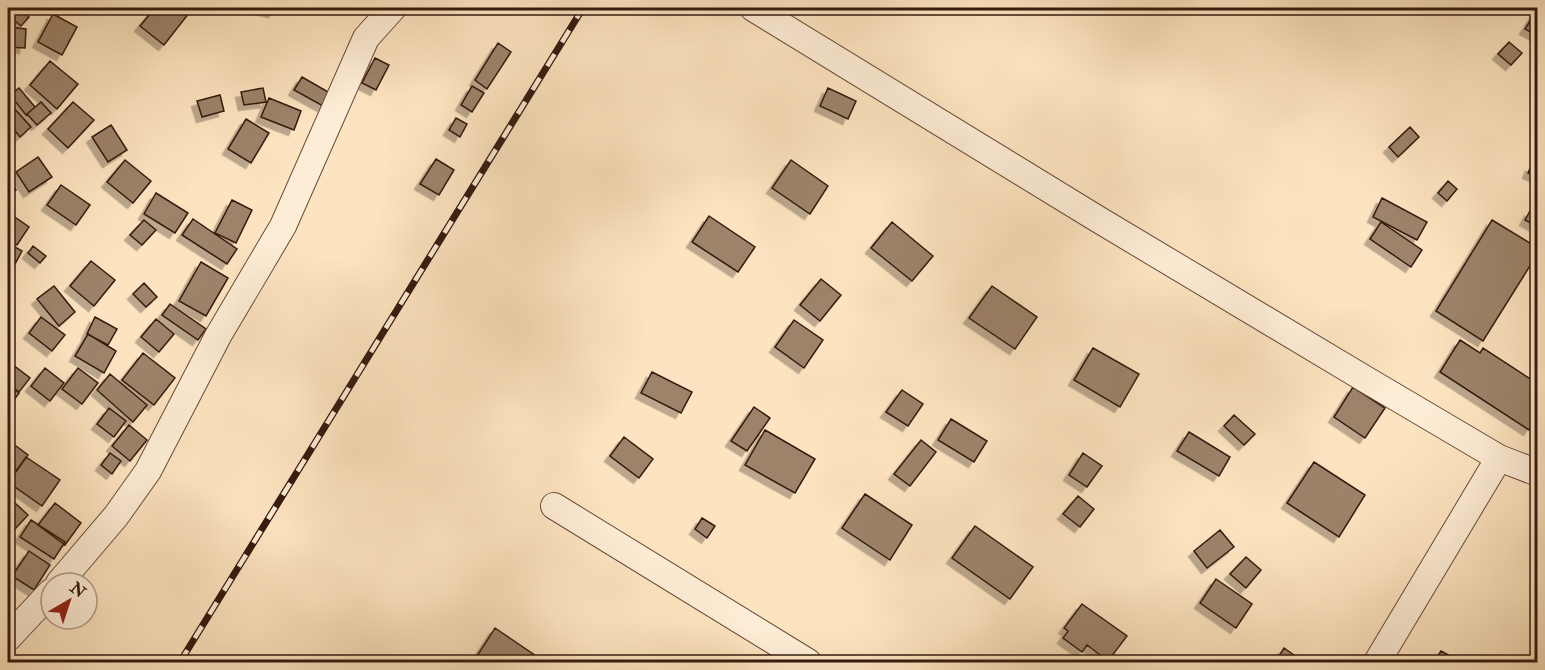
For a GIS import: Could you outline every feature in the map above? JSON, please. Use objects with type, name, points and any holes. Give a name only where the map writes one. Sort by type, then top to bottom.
[{"type":"street","points":[[69,571],[116,516],[148,471],[218,336],[283,226],[366,38],[393,8]]},
{"type":"street","points":[[753,8],[1086,212],[1499,458],[1538,473]]},
{"type":"street","points":[[1377,663],[1499,458]]},
{"type":"street","points":[[554,506],[808,663]]},
{"type":"street","points":[[8,639],[39,605]]},
{"type":"building","points":[[8,8],[18,8],[29,17],[21,26],[8,15]]},
{"type":"building","points":[[155,8],[193,8],[164,45],[140,26]]},
{"type":"building","points":[[257,8],[275,8],[274,12]]},
{"type":"building","points":[[1538,8],[1538,36],[1525,29]]},
{"type":"building","points":[[53,14],[77,27],[62,55],[38,42]]},
{"type":"building","points":[[9,27],[26,29],[25,48],[8,47]]},
{"type":"building","points":[[1509,42],[1522,53],[1511,65],[1498,54]]},
{"type":"building","points":[[498,43],[511,52],[487,89],[475,80]]},
{"type":"building","points":[[375,58],[389,65],[376,90],[362,83]]},
{"type":"building","points":[[50,61],[78,84],[57,109],[30,85]]},
{"type":"building","points":[[302,77],[330,93],[323,106],[294,90]]},
{"type":"building","points":[[472,86],[484,93],[472,112],[461,105]]},
{"type":"building","points":[[19,88],[35,107],[26,115],[10,95]]},
{"type":"building","points":[[263,88],[266,102],[244,105],[241,92]]},
{"type":"building","points":[[828,88],[856,101],[848,119],[820,106]]},
{"type":"building","points":[[220,95],[224,111],[202,117],[197,101]]},
{"type":"building","points":[[269,98],[301,111],[294,130],[261,117]]},
{"type":"building","points":[[41,102],[51,113],[37,125],[27,114]]},
{"type":"building","points":[[73,102],[94,120],[68,148],[48,129]]},
{"type":"building","points":[[13,107],[31,127],[20,137],[8,122],[8,112]]},
{"type":"building","points":[[456,118],[467,124],[460,137],[449,130]]},
{"type":"building","points":[[246,119],[269,133],[251,163],[228,149]]},
{"type":"building","points":[[111,125],[127,150],[108,162],[92,137]]},
{"type":"building","points":[[1410,127],[1419,137],[1398,157],[1389,147]]},
{"type":"building","points":[[38,157],[52,177],[29,192],[16,172]]},
{"type":"building","points":[[436,159],[454,170],[439,195],[420,184]]},
{"type":"building","points":[[125,160],[151,181],[133,203],[107,182]]},
{"type":"building","points":[[791,160],[828,186],[810,214],[772,188]]},
{"type":"building","points":[[1531,166],[1538,168],[1538,177],[1528,173]]},
{"type":"building","points":[[8,176],[16,190],[8,195]]},
{"type":"building","points":[[1448,181],[1457,189],[1447,201],[1438,193]]},
{"type":"building","points":[[61,185],[90,205],[76,225],[47,205]]},
{"type":"building","points":[[156,193],[188,213],[175,233],[144,214]]},
{"type":"building","points":[[1382,198],[1427,222],[1417,240],[1373,217]]},
{"type":"building","points":[[232,200],[252,210],[236,243],[215,233]]},
{"type":"building","points":[[1530,211],[1538,215],[1538,227],[1525,220]]},
{"type":"building","points":[[12,215],[29,227],[17,245],[8,238],[8,222]]},
{"type":"building","points":[[709,216],[755,247],[738,272],[692,242]]},
{"type":"building","points":[[193,219],[237,249],[227,264],[182,235]]},
{"type":"building","points":[[144,220],[156,230],[142,245],[130,235]]},
{"type":"building","points":[[1492,220],[1538,248],[1538,253],[1483,341],[1436,311]]},
{"type":"building","points":[[892,222],[933,256],[912,281],[871,248]]},
{"type":"building","points":[[1381,222],[1422,250],[1411,267],[1370,239]]},
{"type":"building","points":[[8,243],[22,251],[14,266],[8,262]]},
{"type":"building","points":[[33,246],[46,256],[40,263],[28,253]]},
{"type":"building","points":[[91,261],[115,280],[94,306],[70,286]]},
{"type":"building","points":[[201,262],[228,278],[206,316],[179,301]]},
{"type":"building","points":[[821,279],[841,295],[820,321],[800,305]]},
{"type":"building","points":[[144,283],[157,297],[146,307],[133,294]]},
{"type":"building","points":[[54,286],[75,312],[59,326],[37,299]]},
{"type":"building","points":[[992,286],[1037,317],[1015,349],[969,318]]},
{"type":"building","points":[[170,304],[206,329],[198,340],[162,315]]},
{"type":"building","points":[[41,317],[65,335],[52,351],[29,333]]},
{"type":"building","points":[[95,317],[117,329],[108,345],[87,334]]},
{"type":"building","points":[[156,319],[174,334],[159,352],[141,337]]},
{"type":"building","points":[[794,320],[823,340],[804,368],[775,347]]},
{"type":"building","points":[[88,334],[116,351],[104,373],[75,356]]},
{"type":"building","points":[[1460,340],[1480,353],[1483,348],[1538,384],[1538,417],[1529,430],[1440,372]]},
{"type":"building","points":[[1093,348],[1139,374],[1120,407],[1074,380]]},
{"type":"building","points":[[143,353],[175,378],[154,405],[122,380]]},
{"type":"building","points":[[8,361],[30,378],[19,392],[8,383]]},
{"type":"building","points":[[45,368],[64,383],[50,401],[31,386]]},
{"type":"building","points":[[78,368],[98,383],[82,404],[62,389]]},
{"type":"building","points":[[652,372],[692,392],[681,413],[641,393]]},
{"type":"building","points":[[110,374],[147,405],[133,422],[97,390]]},
{"type":"building","points":[[8,383],[19,393],[8,408]]},
{"type":"building","points":[[1353,387],[1385,408],[1365,438],[1334,417]]},
{"type":"building","points":[[902,390],[923,404],[908,426],[886,412]]},
{"type":"building","points":[[754,407],[770,418],[747,451],[731,441]]},
{"type":"building","points":[[109,408],[126,421],[114,437],[97,424]]},
{"type":"building","points":[[1234,415],[1255,434],[1244,445],[1224,426]]},
{"type":"building","points":[[951,419],[987,441],[974,462],[938,440]]},
{"type":"building","points":[[129,425],[147,440],[130,461],[112,446]]},
{"type":"building","points":[[765,430],[815,459],[795,493],[745,465]]},
{"type":"building","points":[[1189,432],[1230,457],[1219,476],[1177,451]]},
{"type":"building","points":[[624,437],[653,459],[639,478],[610,456]]},
{"type":"building","points":[[8,440],[28,455],[8,483]]},
{"type":"building","points":[[921,440],[936,452],[910,486],[894,474]]},
{"type":"building","points":[[110,453],[121,461],[112,474],[101,465]]},
{"type":"building","points":[[1083,453],[1102,466],[1087,487],[1069,475]]},
{"type":"building","points":[[26,457],[60,480],[42,506],[8,482]]},
{"type":"building","points":[[1314,462],[1365,495],[1339,537],[1287,503]]},
{"type":"building","points":[[865,494],[912,525],[890,560],[842,528]]},
{"type":"building","points":[[1078,496],[1094,509],[1080,527],[1063,514]]},
{"type":"building","points":[[14,502],[28,515],[14,530],[8,524],[8,508]]},
{"type":"building","points":[[55,503],[81,523],[65,545],[38,525]]},
{"type":"building","points":[[702,518],[715,526],[707,538],[695,529]]},
{"type":"building","points":[[31,520],[65,542],[54,559],[20,537]]},
{"type":"building","points":[[975,526],[1033,567],[1010,599],[952,558]]},
{"type":"building","points":[[1220,530],[1234,547],[1207,568],[1194,551]]},
{"type":"building","points":[[29,551],[50,565],[46,571],[39,571],[39,582],[34,590],[12,576]]},
{"type":"building","points":[[1246,557],[1261,570],[1246,588],[1230,574]]},
{"type":"building","points":[[1216,579],[1252,604],[1236,628],[1200,603]]},
{"type":"building","points":[[1082,604],[1127,636],[1108,661],[1087,645],[1082,652],[1063,638],[1068,631],[1064,628]]},
{"type":"building","points":[[495,628],[542,660],[541,662],[473,662]]},
{"type":"building","points":[[1284,648],[1304,662],[1275,662]]},
{"type":"building","points":[[1441,651],[1461,662],[1434,662]]},
{"type":"railway","points":[[180,662],[583,8]]}]
